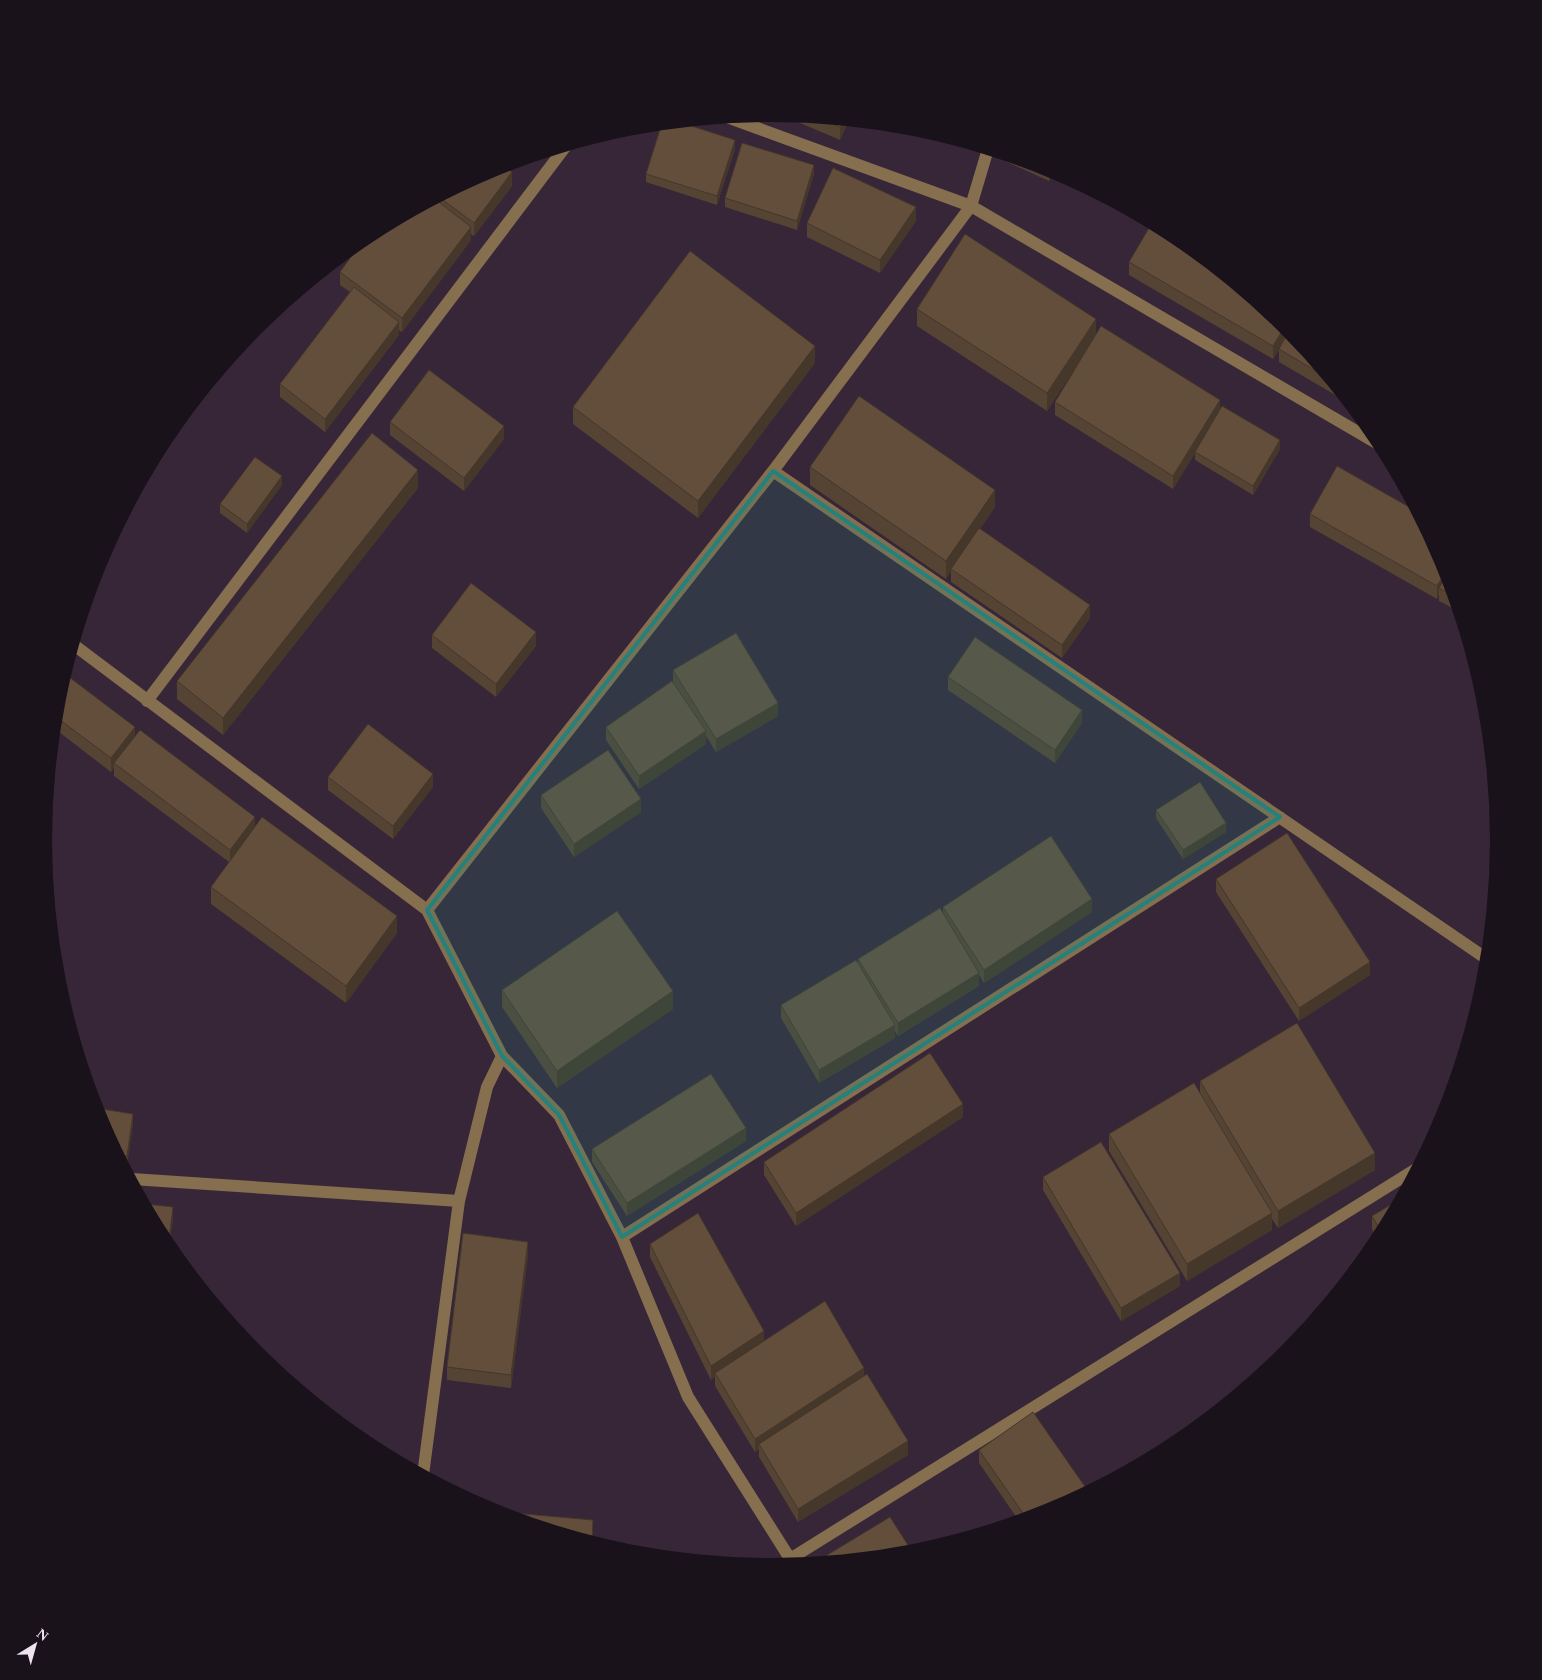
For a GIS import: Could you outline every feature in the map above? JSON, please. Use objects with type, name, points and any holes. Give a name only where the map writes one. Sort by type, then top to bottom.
[{"type":"street","points":[[742,123],[971,206],[1364,436]]},
{"type":"street","points":[[147,701],[560,154]]},
{"type":"street","points":[[427,910],[773,471],[971,206],[986,155]]},
{"type":"street","points":[[773,471],[1480,955]]},
{"type":"street","points":[[79,649],[427,910],[502,1056],[559,1115],[622,1237],[688,1397],[789,1558]]},
{"type":"street","points":[[622,1237],[1280,817]]},
{"type":"street","points":[[424,1468],[459,1201],[487,1087],[502,1056]]},
{"type":"street","points":[[799,1557],[1406,1176]]},
{"type":"street","points":[[139,1180],[459,1201]]},
{"type":"highlighted area","points":[[773,471],[1280,817],[622,1237],[559,1115],[502,1056],[427,910]]},
{"type":"building","points":[[693,126],[735,140],[717,196],[646,174],[660,131]]},
{"type":"building","points":[[742,143],[814,165],[797,221],[725,198]]},
{"type":"building","points":[[833,168],[916,207],[880,260],[807,223]]},
{"type":"building","points":[[510,171],[512,172],[474,223],[444,201]]},
{"type":"building","points":[[440,203],[471,227],[402,318],[340,272],[349,259],[372,243]]},
{"type":"building","points":[[1148,229],[1208,270],[1245,300],[1280,334],[1273,346],[1129,262]]},
{"type":"building","points":[[965,234],[1096,319],[1047,393],[917,309]]},
{"type":"building","points":[[690,251],[815,346],[698,501],[573,407]]},
{"type":"building","points":[[354,287],[399,322],[325,419],[280,384]]},
{"type":"building","points":[[1101,326],[1220,400],[1173,476],[1055,402]]},
{"type":"building","points":[[1285,338],[1314,370],[1279,349]]},
{"type":"building","points":[[429,370],[504,426],[464,478],[390,422]]},
{"type":"building","points":[[859,396],[995,490],[946,561],[810,467]]},
{"type":"building","points":[[1222,406],[1280,440],[1253,486],[1195,452]]},
{"type":"building","points":[[372,433],[418,470],[223,718],[177,681]]},
{"type":"building","points":[[255,457],[282,476],[247,524],[220,504]]},
{"type":"building","points":[[1337,466],[1406,505],[1441,580],[1437,586],[1310,514]]},
{"type":"building","points":[[979,528],[1090,605],[1062,645],[951,569]]},
{"type":"building","points":[[471,583],[536,632],[496,684],[432,635]]},
{"type":"building","points":[[736,633],[778,703],[716,739],[673,670]]},
{"type":"building","points":[[975,637],[1082,710],[1055,750],[948,677]]},
{"type":"building","points":[[71,679],[135,727],[111,758],[63,722]]},
{"type":"building","points":[[672,681],[706,731],[639,776],[606,727]]},
{"type":"building","points":[[368,724],[433,774],[393,826],[328,777]]},
{"type":"building","points":[[140,730],[255,817],[230,850],[114,763]]},
{"type":"building","points":[[608,750],[641,799],[574,844],[541,795]]},
{"type":"building","points":[[1200,782],[1226,823],[1183,850],[1156,810]]},
{"type":"building","points":[[262,817],[397,916],[346,986],[211,887]]},
{"type":"building","points":[[1287,833],[1370,962],[1299,1008],[1216,879]]},
{"type":"building","points":[[1051,836],[1092,899],[984,970],[943,907]]},
{"type":"building","points":[[940,908],[979,973],[898,1023],[858,959]]},
{"type":"building","points":[[617,911],[673,991],[557,1071],[502,990]]},
{"type":"building","points":[[856,960],[895,1025],[819,1070],[781,1005]]},
{"type":"building","points":[[1297,1023],[1375,1153],[1278,1211],[1200,1081]]},
{"type":"building","points":[[930,1053],[963,1104],[796,1213],[764,1162]]},
{"type":"building","points":[[711,1074],[746,1128],[627,1203],[592,1149]]},
{"type":"building","points":[[1194,1083],[1272,1213],[1187,1264],[1109,1134]]},
{"type":"building","points":[[105,1109],[133,1114],[126,1156]]},
{"type":"building","points":[[1101,1142],[1180,1273],[1121,1308],[1043,1177]]},
{"type":"building","points":[[153,1205],[173,1207],[170,1232]]},
{"type":"building","points":[[1388,1206],[1377,1225],[1372,1216]]},
{"type":"building","points":[[698,1213],[764,1331],[711,1366],[650,1244]]},
{"type":"building","points":[[463,1233],[528,1242],[511,1375],[447,1367]]},
{"type":"building","points":[[825,1301],[864,1368],[755,1439],[715,1373]]},
{"type":"building","points":[[867,1374],[908,1441],[798,1509],[759,1444]]},
{"type":"building","points":[[1033,1412],[1085,1486],[1023,1513],[979,1450]]},
{"type":"building","points":[[523,1514],[593,1520],[592,1536]]},
{"type":"building","points":[[890,1517],[908,1545],[865,1552],[825,1556]]}]
